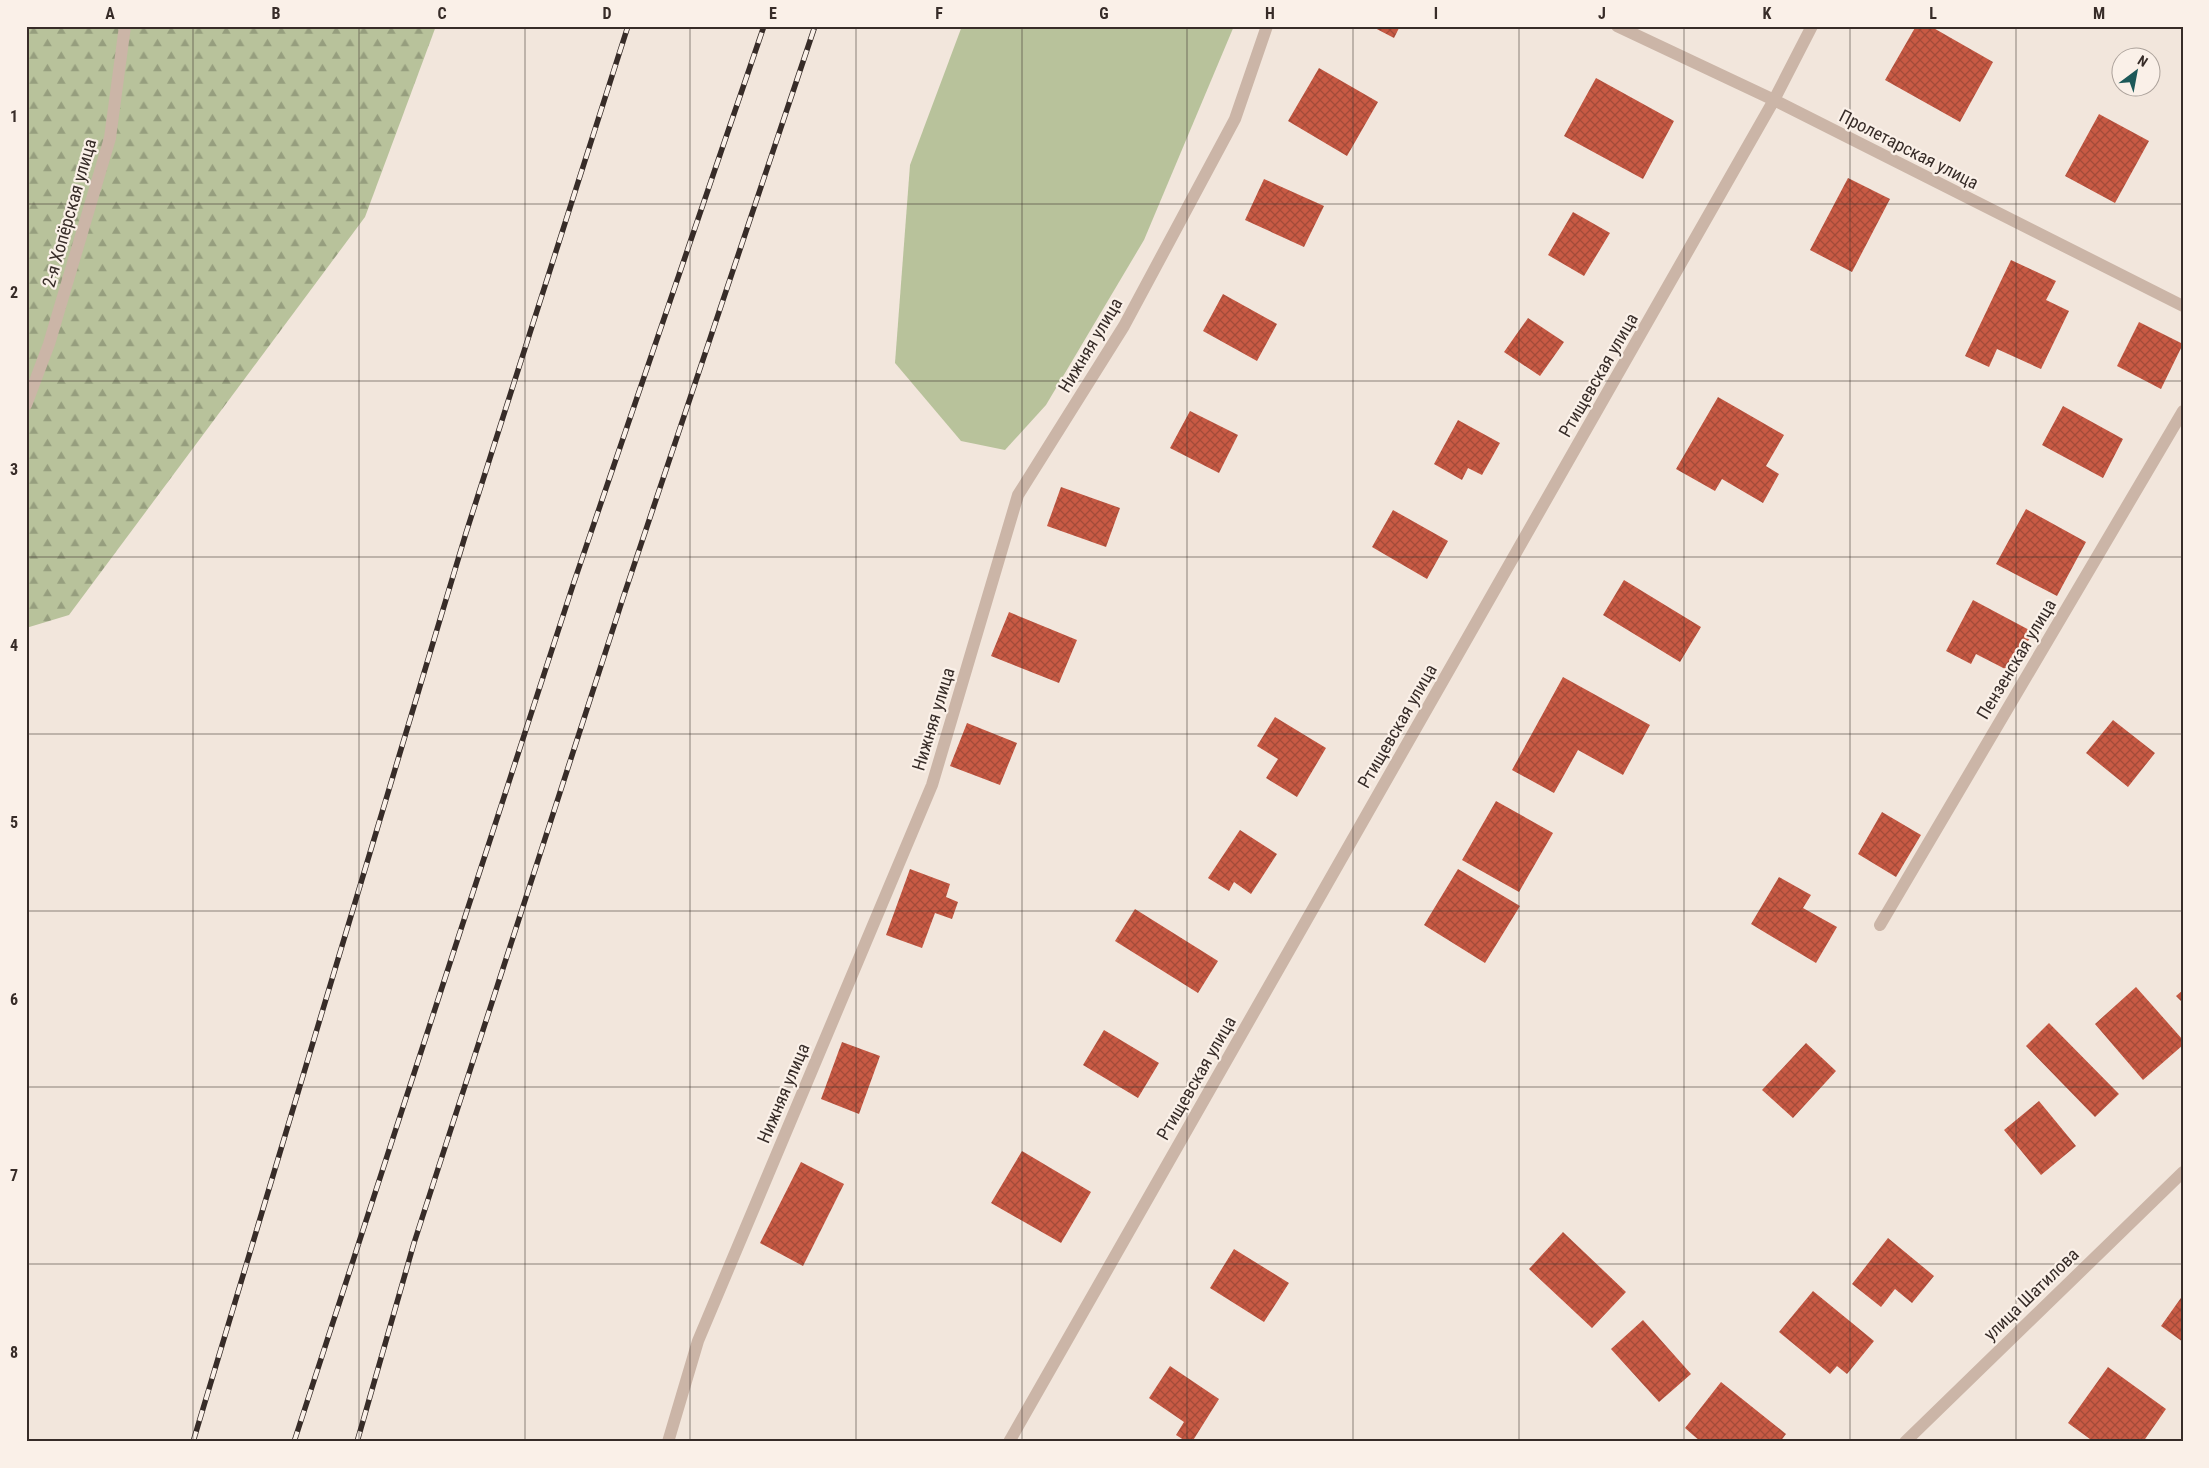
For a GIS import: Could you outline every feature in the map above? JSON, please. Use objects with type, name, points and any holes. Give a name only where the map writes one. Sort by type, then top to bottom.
[{"type":"street","name":"2-я Хопёрская улица","points":[[26,405],[49,344],[110,138],[125,26]]},
{"type":"street","name":"Нижняя улица","points":[[668,1442],[698,1341],[932,785],[1018,495],[1124,326],[1235,118],[1267,26]]},
{"type":"street","name":"Пролетарская улица","points":[[1617,26],[1774,100],[2183,306]]},
{"type":"street","name":"Ртищевская улица","points":[[1009,1442],[1774,100],[1812,26]]},
{"type":"street","name":"Пензенская улица","points":[[1880,925],[2183,411]]},
{"type":"street","name":"улица Шатилова","points":[[1905,1442],[2183,1172]]},
{"type":"green space","points":[[26,26],[436,26],[365,217],[69,615],[26,628]]},
{"type":"green space","points":[[962,26],[1234,26],[1144,240],[1046,405],[1005,450],[961,441],[895,363],[910,165]]},
{"type":"building","points":[[1371,26],[1400,26],[1394,38]]},
{"type":"building","points":[[1916,26],[1930,26],[1993,62],[1960,122],[1885,80]]},
{"type":"building","points":[[1319,68],[1378,102],[1347,156],[1288,121]]},
{"type":"building","points":[[1596,78],[1674,121],[1643,179],[1564,136]]},
{"type":"building","points":[[2099,114],[2149,141],[2115,203],[2065,176]]},
{"type":"building","points":[[1848,178],[1890,199],[1852,272],[1810,250]]},
{"type":"building","points":[[1264,179],[1324,206],[1304,247],[1245,220]]},
{"type":"building","points":[[1573,212],[1610,233],[1584,276],[1548,255]]},
{"type":"building","points":[[2011,260],[2056,281],[2046,300],[2069,311],[2041,369],[1997,349],[1989,367],[1965,356]]},
{"type":"building","points":[[1223,294],[1277,324],[1257,361],[1203,331]]},
{"type":"building","points":[[1528,318],[1564,342],[1540,376],[1504,352]]},
{"type":"building","points":[[2139,322],[2183,344],[2161,389],[2117,366]]},
{"type":"building","points":[[1718,397],[1784,435],[1766,466],[1779,474],[1763,503],[1722,479],[1715,491],[1676,469]]},
{"type":"building","points":[[2063,406],[2123,439],[2103,478],[2042,445]]},
{"type":"building","points":[[1190,411],[1238,435],[1219,473],[1170,448]]},
{"type":"building","points":[[1458,420],[1500,443],[1482,475],[1468,468],[1462,480],[1434,464]]},
{"type":"building","points":[[1061,487],[1120,508],[1106,547],[1047,526]]},
{"type":"building","points":[[2026,509],[2086,542],[2057,596],[1996,564]]},
{"type":"building","points":[[1393,510],[1448,541],[1427,579],[1372,547]]},
{"type":"building","points":[[1624,580],[1701,627],[1680,662],[1603,615]]},
{"type":"building","points":[[1973,600],[2033,632],[2011,672],[1976,654],[1971,664],[1946,651]]},
{"type":"building","points":[[1009,612],[1077,640],[1059,683],[991,656]]},
{"type":"building","points":[[1563,677],[1650,725],[1623,775],[1578,750],[1554,793],[1512,770]]},
{"type":"building","points":[[1275,717],[1326,748],[1297,797],[1266,778],[1278,759],[1257,746]]},
{"type":"building","points":[[2113,720],[2155,753],[2128,787],[2086,753]]},
{"type":"building","points":[[967,723],[1017,743],[1000,785],[950,766]]},
{"type":"building","points":[[1496,801],[1553,833],[1519,892],[1462,860]]},
{"type":"building","points":[[1882,812],[1921,835],[1896,877],[1858,854]]},
{"type":"building","points":[[1240,830],[1277,854],[1251,894],[1234,882],[1229,891],[1208,878]]},
{"type":"building","points":[[910,869],[950,884],[946,897],[958,902],[952,919],[935,913],[922,948],[886,935]]},
{"type":"building","points":[[1458,869],[1520,906],[1485,963],[1424,925]]},
{"type":"building","points":[[1779,877],[1811,895],[1803,908],[1837,927],[1816,963],[1751,924]]},
{"type":"building","points":[[1135,909],[1218,961],[1198,993],[1115,941]]},
{"type":"building","points":[[2136,987],[2183,1040],[2183,1045],[2143,1080],[2095,1024]]},
{"type":"building","points":[[2183,990],[2183,1003],[2176,996]]},
{"type":"building","points":[[2049,1023],[2119,1094],[2095,1117],[2026,1046]]},
{"type":"building","points":[[1104,1030],[1159,1063],[1138,1098],[1083,1065]]},
{"type":"building","points":[[842,1042],[880,1056],[859,1114],[821,1099]]},
{"type":"building","points":[[1806,1043],[1836,1071],[1793,1118],[1762,1090]]},
{"type":"building","points":[[2039,1101],[2076,1146],[2041,1175],[2004,1130]]},
{"type":"building","points":[[1022,1151],[1091,1192],[1061,1243],[991,1203]]},
{"type":"building","points":[[801,1162],[844,1184],[803,1266],[760,1243]]},
{"type":"building","points":[[1563,1232],[1626,1292],[1592,1328],[1529,1269]]},
{"type":"building","points":[[1888,1238],[1934,1276],[1912,1303],[1895,1289],[1881,1307],[1852,1284]]},
{"type":"building","points":[[1234,1249],[1289,1283],[1264,1322],[1210,1288]]},
{"type":"building","points":[[1813,1291],[1874,1341],[1847,1374],[1837,1366],[1830,1374],[1779,1332]]},
{"type":"building","points":[[2183,1295],[2183,1342],[2161,1326]]},
{"type":"building","points":[[1643,1320],[1691,1374],[1659,1402],[1611,1349]]},
{"type":"building","points":[[1170,1366],[1219,1399],[1192,1442],[1187,1442],[1176,1435],[1184,1422],[1149,1398]]},
{"type":"building","points":[[2108,1367],[2166,1409],[2143,1442],[2094,1442],[2068,1423]]},
{"type":"building","points":[[1721,1382],[1786,1434],[1780,1442],[1701,1442],[1685,1428]]},
{"type":"railway","points":[[193,1442],[466,533],[628,26]]},
{"type":"railway","points":[[294,1442],[574,582],[764,26]]},
{"type":"railway","points":[[357,1442],[414,1243],[623,598],[815,26]]}]
